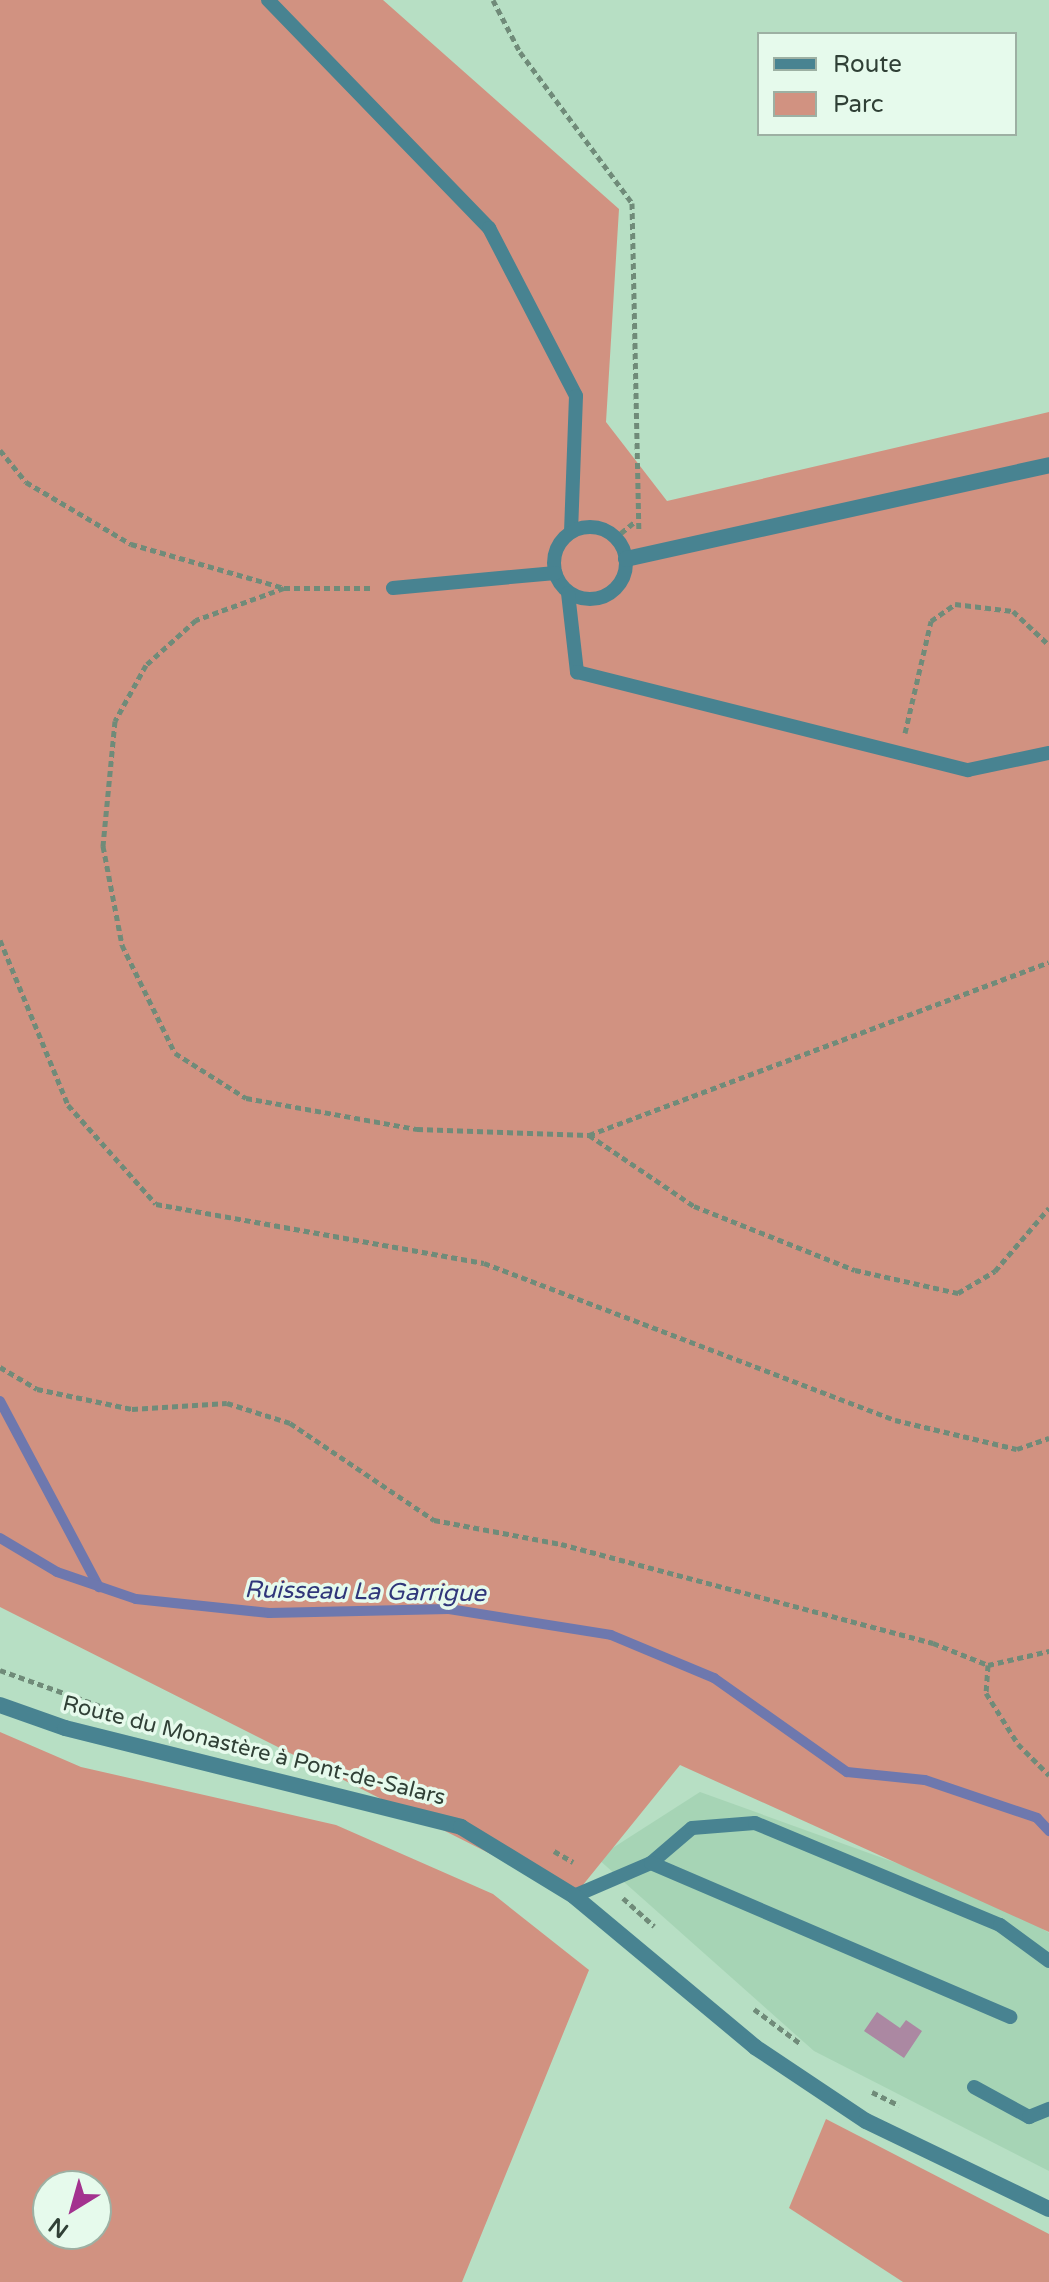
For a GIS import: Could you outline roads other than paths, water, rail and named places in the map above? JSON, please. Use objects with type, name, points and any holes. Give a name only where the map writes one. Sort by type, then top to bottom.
[{"type":"street","points":[[626,559],[1049,465]]},
{"type":"street","name":"Route du Monastère à Pont-de-Salars","points":[[0,1705],[65,1728],[461,1827],[574,1896],[755,2047],[866,2121],[1049,2209]]},
{"type":"lane","points":[[268,0],[489,228],[576,396],[571,532],[556,550],[555,573],[568,593],[577,672],[968,770],[1049,753]]},
{"type":"lane","points":[[568,593],[603,597],[621,582],[626,559],[616,538],[595,527],[571,532]]},
{"type":"lane","points":[[393,588],[555,573]]},
{"type":"lane","points":[[574,1896],[651,1863],[692,1828],[755,1823],[1000,1925],[1049,1961]]},
{"type":"lane","points":[[651,1863],[1010,2017]]},
{"type":"lane","points":[[974,2087],[1029,2117],[1049,2109]]},
{"type":"waterway","points":[[0,1401],[99,1587]]},
{"type":"waterway","name":"Ruisseau La Garrigue","points":[[0,1538],[57,1572],[136,1599],[269,1613],[449,1609],[611,1635],[714,1678],[847,1772],[925,1780],[1037,1818],[1049,1831]]}]
